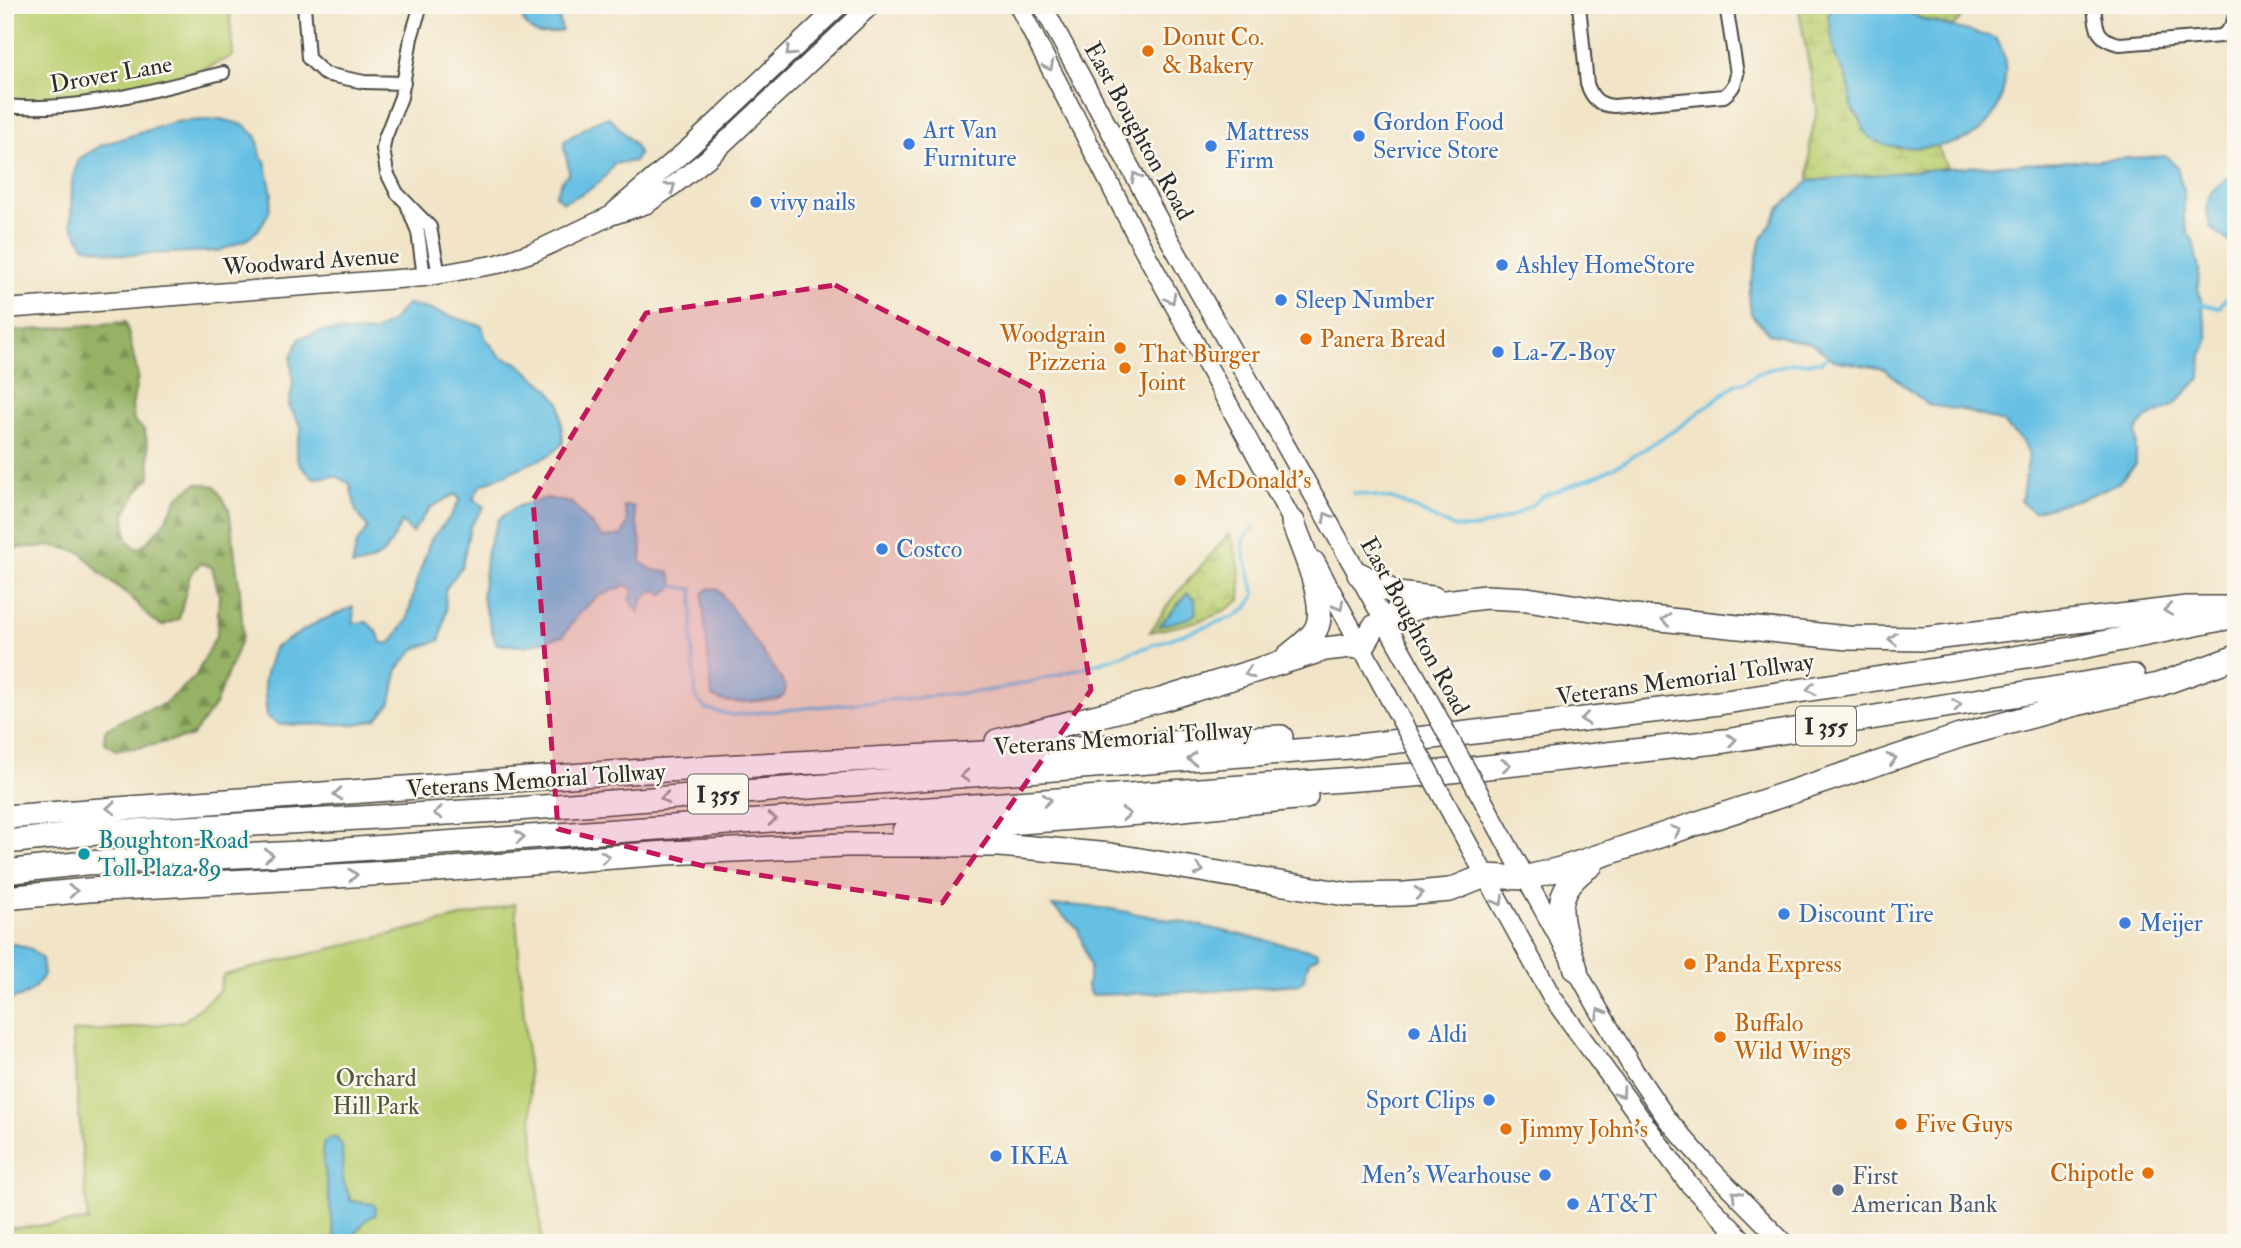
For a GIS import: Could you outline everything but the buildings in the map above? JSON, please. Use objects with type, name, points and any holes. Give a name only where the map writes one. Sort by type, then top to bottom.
[{"type":"highway","points":[[1277,664],[1311,636],[1317,628],[1319,618],[1318,593],[1293,522]]},
{"type":"highway","points":[[1359,574],[1397,594],[1453,600]]},
{"type":"highway","points":[[846,760],[1008,739],[1161,700],[1335,646],[1362,648],[1374,627],[1385,619],[1430,604],[1453,600],[1485,597],[1527,599],[1650,618],[1776,632],[1848,638],[1925,639],[2186,608],[2236,607]]},
{"type":"highway","name":"Veterans Memorial Tollway","points":[[5,842],[83,834],[572,805],[1349,747],[1719,703],[2072,649],[2236,616]]},
{"type":"highway","points":[[5,898],[88,890],[424,871],[667,853],[845,845],[1000,845],[1110,855],[1351,895],[1450,890],[1485,876],[1524,878],[1611,852],[1960,736],[2158,685],[2236,657]]},
{"type":"highway","name":"I 355","points":[[5,872],[85,863],[301,853],[1414,775],[1726,741],[2088,684],[2236,657]]},
{"type":"highway","points":[[5,817],[610,773],[1378,732],[1431,738]]},
{"type":"highway","points":[[667,853],[705,847],[1301,798],[1370,789],[1414,775]]},
{"type":"highway","points":[[1576,969],[1560,915],[1564,891],[1576,874],[1611,852]]},
{"type":"main road","name":"Woodward Avenue","points":[[610,216],[685,152],[840,5]]},
{"type":"main road","name":"Woodward Avenue","points":[[5,309],[431,276],[498,264],[536,251],[610,216],[647,204],[707,159],[871,5]]},
{"type":"main road","name":"East Boughton Road","points":[[1018,5],[1138,239],[1552,997],[1688,1183],[1745,1243]]},
{"type":"main road","name":"East Boughton Road","points":[[1042,5],[1168,237],[1385,619],[1524,878],[1635,1072],[1667,1119],[1710,1168],[1784,1243]]},
{"type":"street","points":[[304,5],[308,58],[325,74],[364,82],[404,83]]},
{"type":"street","points":[[421,5],[411,38],[404,83],[383,149],[387,173],[397,193],[430,227],[433,236],[431,276]]},
{"type":"street","points":[[1579,5],[1590,94],[1604,105],[1614,106],[1724,96],[1731,91],[1737,74],[1726,5]]},
{"type":"street","points":[[2094,5],[2099,34],[2104,39],[2120,44],[2221,36],[2230,30],[2235,22],[2235,5]]},
{"type":"street","name":"Drover Lane","points":[[5,106],[68,107],[90,104],[223,73]]},
{"type":"highlighted area","points":[[835,285],[1042,392],[1091,690],[942,903],[707,867],[558,829],[533,500],[646,313]]},
{"type":"green space","points":[[5,5],[229,5],[233,56],[207,68],[83,99],[5,100]]},
{"type":"green space","points":[[1798,5],[1833,5],[1828,16],[1836,57],[1852,96],[1853,111],[1861,120],[1863,131],[1890,146],[1937,145],[1947,168],[1809,181],[1810,142],[1817,109]]},
{"type":"green space","points":[[1896,5],[1959,5],[1960,19],[1953,26],[1938,23],[1916,16]]},
{"type":"green space","points":[[126,322],[138,376],[132,406],[134,421],[144,430],[149,448],[150,477],[137,492],[125,515],[127,540],[137,549],[148,541],[166,520],[178,497],[197,483],[215,486],[229,509],[243,635],[215,705],[192,736],[144,747],[116,750],[104,742],[105,730],[128,717],[164,704],[195,677],[217,634],[219,595],[212,567],[200,563],[190,575],[179,619],[162,626],[100,573],[82,553],[57,546],[14,548],[5,551],[5,332]]},
{"type":"green space","points":[[1229,534],[1239,566],[1240,600],[1209,618],[1150,632],[1171,600]]},
{"type":"green space","name":"Orchard Hill Park","points":[[515,904],[542,1243],[5,1243],[5,1229],[88,1221],[72,1032],[184,1021],[219,991],[223,975]]},
{"type":"water","points":[[528,5],[556,5],[562,31],[540,34],[531,30],[523,20]]},
{"type":"water","points":[[1833,5],[1896,5],[1922,19],[1996,38],[2005,65],[2005,80],[2002,95],[1988,122],[1966,139],[1942,145],[1897,147],[1872,139],[1864,131],[1852,108],[1848,82],[1835,54],[1828,16]]},
{"type":"water","points":[[609,117],[634,144],[639,153],[635,161],[613,164],[599,183],[563,202],[555,195],[569,173],[564,141],[598,120]]},
{"type":"water","points":[[221,119],[244,125],[257,137],[272,194],[269,212],[259,229],[248,239],[219,251],[123,255],[84,246],[71,224],[72,180],[79,159],[102,145],[174,122]]},
{"type":"water","points":[[2166,156],[2177,167],[2184,194],[2184,218],[2193,240],[2199,270],[2198,287],[2209,339],[2202,356],[2200,378],[2174,405],[2146,419],[2140,425],[2136,433],[2136,464],[2117,484],[2083,498],[2033,512],[2021,502],[2029,455],[2023,442],[2002,422],[1963,410],[1928,405],[1884,369],[1834,360],[1813,344],[1770,334],[1751,314],[1749,296],[1760,242],[1780,208],[1809,181],[1947,168]]},
{"type":"water","points":[[2236,169],[2236,242],[2231,243],[2211,228],[2207,206],[2211,193]]},
{"type":"water","points":[[407,304],[482,326],[486,339],[501,357],[516,362],[548,388],[560,403],[563,443],[550,455],[481,485],[473,498],[484,507],[470,527],[462,566],[445,590],[446,612],[440,640],[415,649],[398,668],[391,702],[377,719],[358,724],[280,725],[267,717],[264,680],[274,648],[318,622],[353,607],[354,623],[367,622],[378,633],[381,643],[391,643],[407,620],[431,539],[451,516],[460,499],[455,494],[430,508],[412,533],[402,522],[389,546],[379,557],[352,566],[357,543],[368,528],[356,511],[350,484],[336,476],[314,478],[302,467],[296,456],[302,428],[289,406],[293,383],[291,357],[300,338],[322,331],[373,333],[391,322]]},
{"type":"water","points":[[546,498],[572,503],[603,538],[622,535],[628,522],[624,506],[633,506],[642,547],[641,562],[653,570],[670,572],[674,586],[663,594],[655,590],[643,599],[639,612],[630,601],[633,590],[626,585],[595,598],[563,636],[524,646],[496,644],[482,598],[487,550],[499,519],[516,507]]},
{"type":"water","points":[[710,588],[718,589],[778,674],[786,688],[784,695],[778,699],[727,702],[712,696],[703,607],[703,593]]},
{"type":"water","points":[[1188,593],[1195,600],[1196,613],[1190,618],[1159,626]]},
{"type":"water","points":[[1052,906],[1111,909],[1192,924],[1318,952],[1318,956],[1309,961],[1304,979],[1299,984],[1214,991],[1091,995],[1087,987],[1090,967],[1078,929]]},
{"type":"water","points":[[15,944],[31,949],[42,959],[44,975],[28,993],[5,1000],[5,945]]},
{"type":"water","points":[[336,1138],[342,1145],[343,1179],[351,1201],[373,1204],[376,1208],[375,1215],[348,1241],[342,1242],[335,1241],[322,1151],[324,1142]]},
{"type":"waterway","points":[[2201,304],[2219,308],[2225,299]]},
{"type":"waterway","points":[[1353,493],[1399,502],[1456,527],[1489,524],[1514,515],[1542,497],[1625,461],[1678,428],[1736,384],[1746,382],[1758,373],[1792,363],[1821,362],[1828,357]]},
{"type":"waterway","points":[[672,586],[693,589],[692,643],[696,698],[706,709],[733,715],[985,691],[1080,668],[1236,616],[1247,608],[1255,595],[1242,547],[1244,539],[1254,527]]},
{"type":"place","name":"Donut Co. & Bakery","points":[[1148,51]]},
{"type":"place","name":"Gordon Food Service Store","points":[[1359,136]]},
{"type":"place","name":"Art Van Furniture","points":[[909,144]]},
{"type":"place","name":"Mattress Firm","points":[[1211,146]]},
{"type":"place","name":"vivy nails","points":[[756,202]]},
{"type":"place","name":"Ashley HomeStore","points":[[1502,265]]},
{"type":"place","name":"Sleep Number","points":[[1281,300]]},
{"type":"place","name":"Panera Bread","points":[[1306,339]]},
{"type":"place","name":"Woodgrain Pizzeria","points":[[1120,348]]},
{"type":"place","name":"La-Z-Boy","points":[[1498,352]]},
{"type":"place","name":"That Burger Joint","points":[[1125,368]]},
{"type":"place","name":"McDonald's","points":[[1180,480]]},
{"type":"place","name":"Costco","points":[[882,549]]},
{"type":"place","name":"Boughton Road Toll Plaza 89","points":[[84,854]]},
{"type":"place","name":"Discount Tire","points":[[1784,914]]},
{"type":"place","name":"Meijer","points":[[2125,923]]},
{"type":"place","name":"Panda Express","points":[[1690,964]]},
{"type":"place","name":"Aldi","points":[[1414,1034]]},
{"type":"place","name":"Buffalo Wild Wings","points":[[1720,1037]]},
{"type":"place","name":"Sport Clips","points":[[1489,1100]]},
{"type":"place","name":"Five Guys","points":[[1901,1124]]},
{"type":"place","name":"Jimmy John's","points":[[1506,1129]]},
{"type":"place","name":"IKEA","points":[[996,1156]]},
{"type":"place","name":"Chipotle","points":[[2148,1173]]},
{"type":"place","name":"Men's Wearhouse","points":[[1545,1175]]},
{"type":"place","name":"First American Bank","points":[[1838,1190]]},
{"type":"place","name":"AT&T","points":[[1573,1204]]}]
